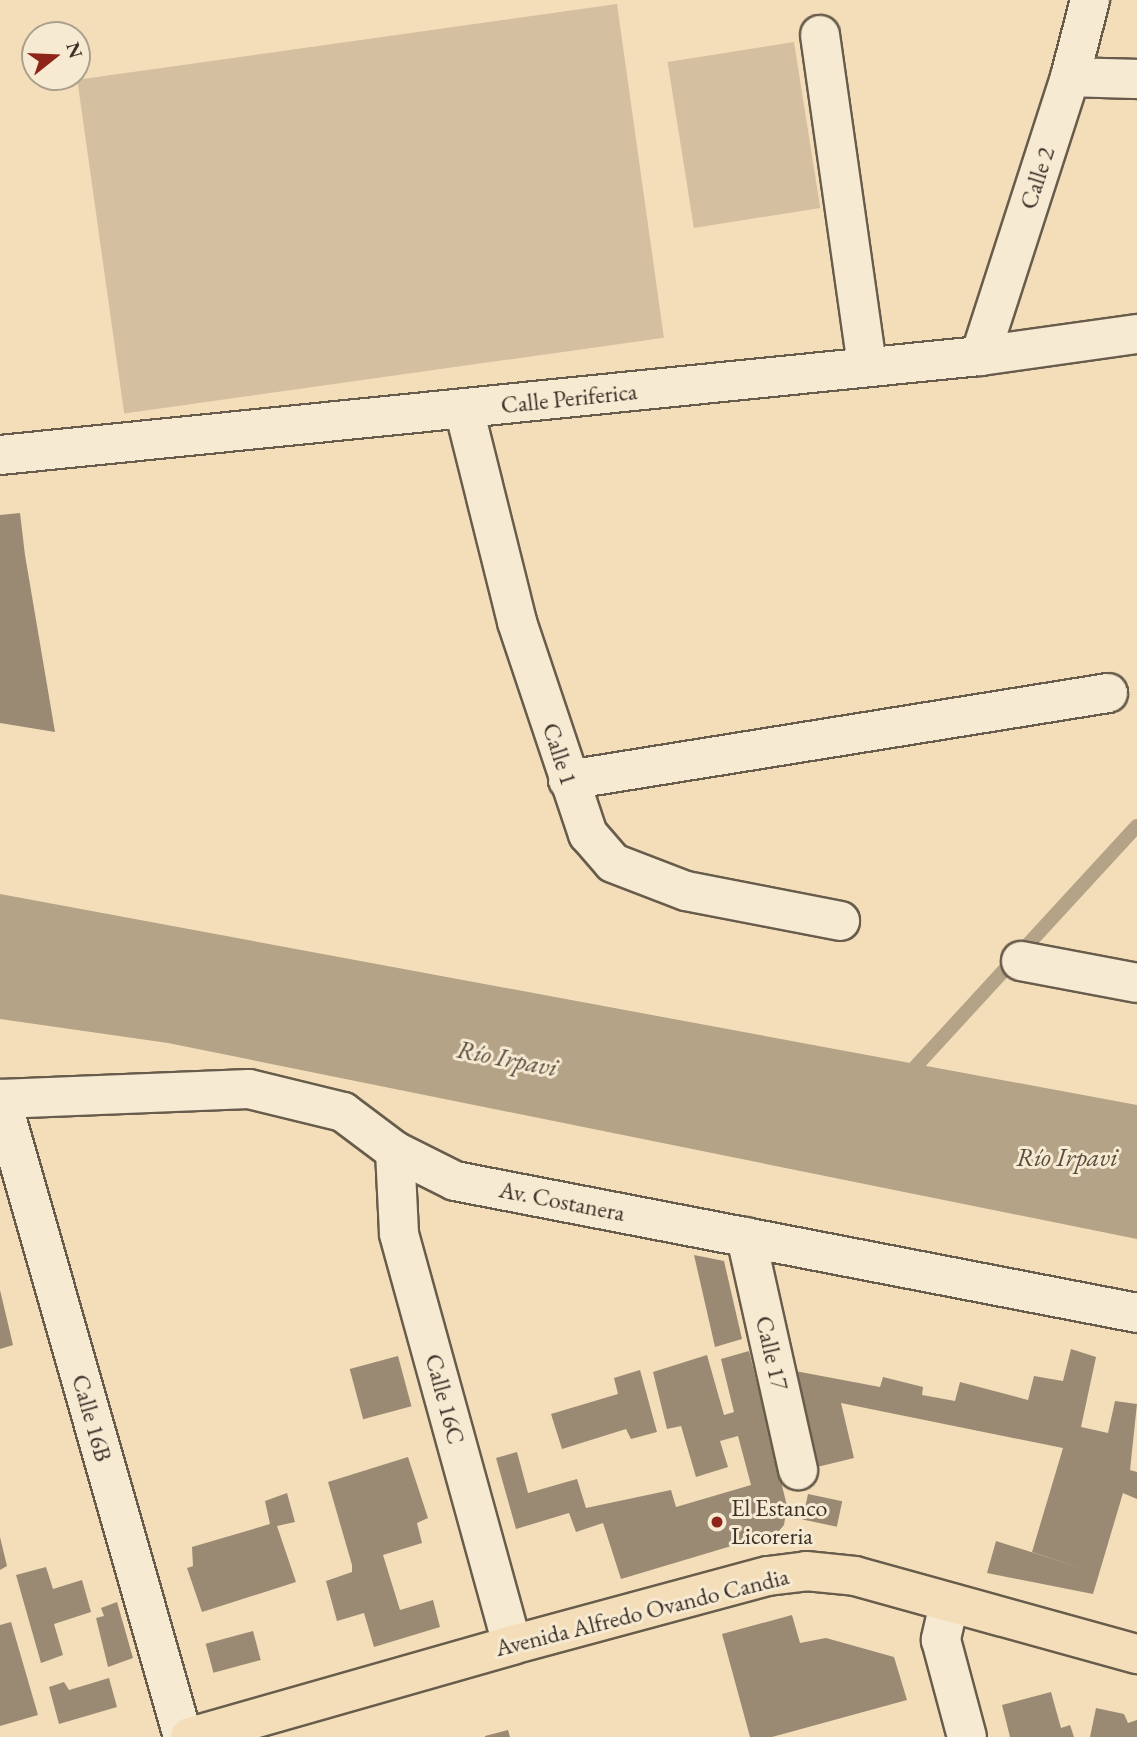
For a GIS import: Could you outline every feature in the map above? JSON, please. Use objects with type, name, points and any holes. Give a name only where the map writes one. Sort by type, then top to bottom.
[{"type":"main road","name":"Avenida Alfredo Ovando Candia","points":[[190,1737],[512,1645],[768,1576],[806,1571],[855,1576],[1137,1654]]},
{"type":"street","name":"Calle 2","points":[[980,356],[1070,78],[1090,0]]},
{"type":"street","points":[[820,35],[867,367]]},
{"type":"street","points":[[1070,78],[1137,79]]},
{"type":"street","name":"Calle Periferica","points":[[0,455],[980,356],[1137,334]]},
{"type":"street","name":"Calle 1","points":[[464,409],[517,622],[588,834],[613,863],[686,891],[840,921]]},
{"type":"street","points":[[568,780],[1108,693]]},
{"type":"street","points":[[1021,961],[1137,983]]},
{"type":"street","name":"Av. Costanera","points":[[0,1099],[249,1089],[343,1112],[395,1150],[455,1181],[1137,1313]]},
{"type":"street","name":"Calle 16B","points":[[0,1099],[183,1737]]},
{"type":"street","name":"Calle 16C","points":[[395,1150],[400,1234],[512,1645]]},
{"type":"street","name":"Calle 17","points":[[746,1237],[798,1470]]},
{"type":"street","points":[[949,1604],[941,1640],[967,1737]]},
{"type":"shaded area","points":[[617,4],[664,338],[124,414],[79,91],[91,91],[91,78]]},
{"type":"shaded area","points":[[794,42],[820,208],[694,228],[668,62]]},
{"type":"water","name":"Río Irpavi","points":[[0,894],[1137,1105],[1137,1239],[168,1043],[0,1019]]},
{"type":"building","points":[[20,513],[55,732],[0,723],[0,515]]},
{"type":"building","points":[[694,1255],[724,1261],[742,1339],[715,1347]]},
{"type":"building","points":[[0,1290],[13,1345],[0,1349]]},
{"type":"building","points":[[1071,1349],[1096,1357],[1081,1427],[1108,1433],[1115,1401],[1137,1404],[1130,1470],[1137,1472],[1137,1499],[1123,1493],[1093,1594],[987,1573],[996,1541],[1085,1569],[1032,1552],[1063,1448],[841,1403],[854,1458],[817,1467],[795,1371],[880,1387],[883,1377],[923,1387],[922,1395],[955,1401],[960,1382],[1028,1400],[1034,1376],[1063,1381]]},
{"type":"building","points":[[749,1351],[787,1506],[784,1525],[778,1532],[621,1579],[603,1523],[576,1532],[569,1513],[516,1529],[496,1458],[517,1452],[528,1493],[577,1479],[586,1508],[671,1490],[676,1507],[751,1485],[738,1436],[720,1441],[728,1467],[696,1477],[681,1426],[667,1429],[653,1372],[707,1355],[724,1415],[734,1412],[721,1359]]},
{"type":"building","points":[[398,1356],[411,1406],[363,1419],[350,1369]]},
{"type":"building","points":[[640,1370],[657,1432],[631,1439],[626,1429],[562,1449],[551,1414],[618,1394],[614,1378]]},
{"type":"building","points":[[408,1457],[428,1518],[417,1523],[422,1543],[383,1555],[400,1610],[433,1600],[440,1627],[374,1647],[364,1613],[337,1621],[326,1581],[352,1572],[352,1565],[328,1482]]},
{"type":"building","points":[[287,1493],[295,1522],[277,1526],[296,1582],[202,1612],[187,1568],[193,1566],[192,1547],[270,1524],[265,1501]]},
{"type":"building","points":[[808,1494],[842,1501],[837,1527],[803,1519]]},
{"type":"building","points":[[0,1537],[7,1566],[0,1570]]},
{"type":"building","points":[[46,1567],[53,1589],[82,1580],[91,1612],[54,1624],[63,1655],[41,1663],[16,1575]]},
{"type":"building","points":[[117,1602],[133,1658],[108,1667],[96,1618],[104,1616],[101,1608]]},
{"type":"building","points":[[792,1615],[800,1643],[826,1638],[894,1657],[907,1700],[772,1737],[750,1737],[722,1634]]},
{"type":"building","points":[[11,1622],[38,1715],[0,1726],[0,1625]]},
{"type":"building","points":[[253,1631],[261,1660],[213,1673],[206,1644]]},
{"type":"building","points":[[109,1678],[117,1707],[59,1724],[49,1687],[64,1682],[69,1690]]},
{"type":"building","points":[[1051,1692],[1061,1728],[1070,1725],[1074,1737],[1010,1737],[1002,1705]]},
{"type":"building","points":[[1096,1708],[1124,1714],[1128,1723],[1137,1720],[1137,1737],[1090,1737]]},
{"type":"building","points":[[508,1730],[510,1737],[485,1737],[485,1736]]},
{"type":"waterway","points":[[906,1077],[1137,826]]},
{"type":"place","name":"El Estanco Licoreria","points":[[717,1522]]}]
